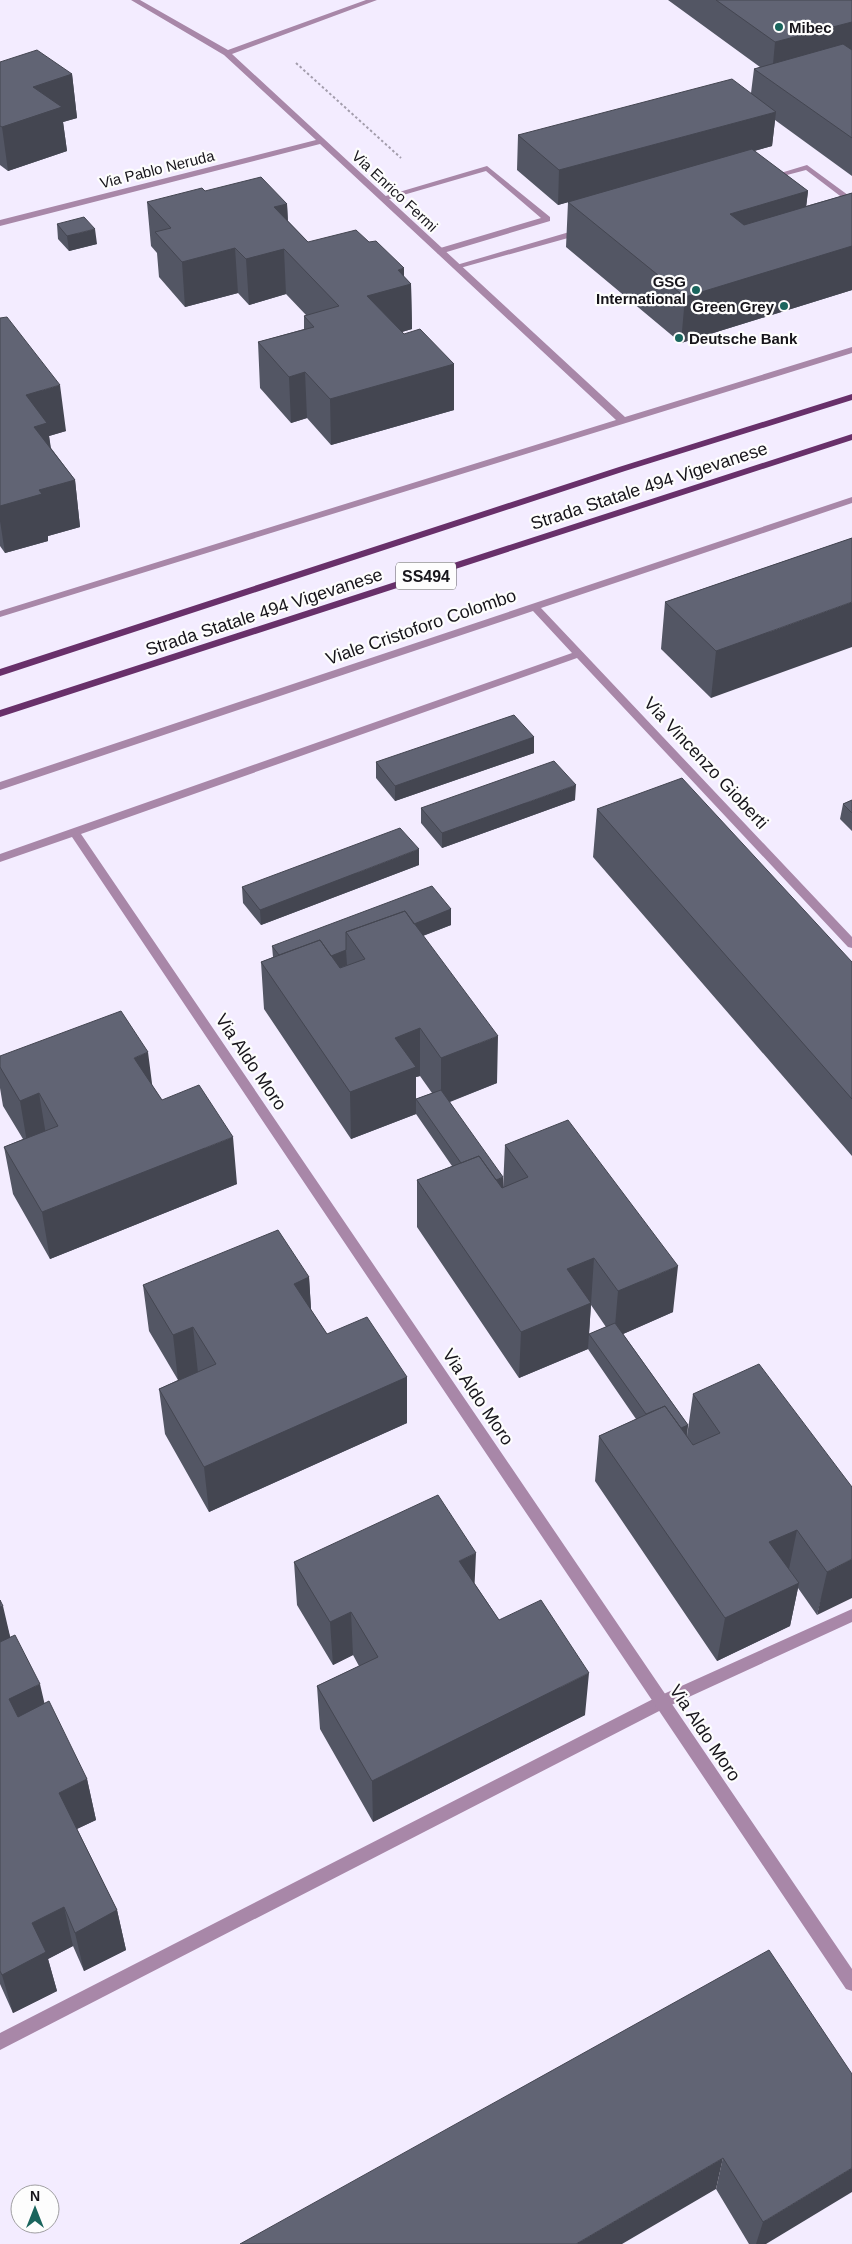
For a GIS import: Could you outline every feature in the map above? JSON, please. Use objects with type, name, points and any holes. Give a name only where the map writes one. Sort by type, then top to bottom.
[{"type":"main road","name":"Strada Statale 494 Vigevanese","points":[[0,673],[613,472],[852,396]]},
{"type":"main road","name":"Strada Statale 494 Vigevanese","points":[[0,714],[852,438]]},
{"type":"street","name":"Via Enrico Fermi","points":[[135,0],[227,53],[623,421]]},
{"type":"street","points":[[227,53],[373,0]]},
{"type":"street","name":"Via Pablo Neruda","points":[[0,224],[322,141]]},
{"type":"street","points":[[760,180],[807,167],[852,202]]},
{"type":"street","points":[[383,198],[487,168],[547,219],[440,251]]},
{"type":"street","points":[[457,266],[589,229]]},
{"type":"street","points":[[0,614],[852,350]]},
{"type":"street","name":"Viale Cristoforo Colombo","points":[[0,786],[852,500]]},
{"type":"street","name":"Via Vincenzo Gioberti","points":[[534,606],[852,944]]},
{"type":"street","points":[[0,858],[579,654]]},
{"type":"street","name":"Via Aldo Moro","points":[[74,832],[852,1983]]},
{"type":"street","points":[[0,2042],[662,1702],[852,1616]]},
{"type":"path","points":[[300,55],[295,63],[430,183]]},
{"type":"building","points":[[716,0],[852,0],[852,22],[775,42]]},
{"type":"building","points":[[843,44],[852,50],[852,138],[754,69]]},
{"type":"building","points":[[37,50],[72,74],[33,87],[62,107],[2,127],[0,126],[0,62]]},
{"type":"building","points":[[732,79],[776,112],[559,170],[518,135]]},
{"type":"building","points":[[752,149],[808,191],[730,214],[744,225],[852,193],[852,246],[685,297],[568,202]]},
{"type":"building","points":[[261,177],[287,204],[274,207],[308,242],[356,230],[369,242],[376,241],[404,268],[398,270],[411,284],[367,296],[404,334],[420,329],[454,364],[330,399],[305,372],[289,377],[258,342],[314,327],[304,316],[339,306],[284,249],[246,259],[235,248],[182,262],[155,232],[171,228],[147,202],[202,188],[205,191]]},
{"type":"building","points":[[84,217],[95,229],[67,236],[57,224]]},
{"type":"building","points":[[7,317],[60,385],[26,395],[47,423],[34,427],[75,480],[39,490],[42,494],[0,506],[0,318]]},
{"type":"building","points":[[852,538],[852,602],[716,651],[665,602]]},
{"type":"building","points":[[514,715],[534,737],[395,786],[376,762]]},
{"type":"building","points":[[554,761],[576,785],[442,833],[421,808]]},
{"type":"building","points":[[682,778],[852,962],[852,1099],[597,809]]},
{"type":"building","points":[[852,800],[852,813],[843,804]]},
{"type":"building","points":[[400,828],[419,849],[260,910],[242,887]]},
{"type":"building","points":[[432,886],[451,909],[414,924],[405,911],[346,932],[346,950],[331,956],[320,940],[279,955],[272,946]]},
{"type":"building","points":[[405,911],[498,1036],[441,1058],[420,1028],[395,1038],[416,1067],[350,1092],[261,962],[320,940],[340,968],[365,959],[346,932]]},
{"type":"building","points":[[121,1011],[148,1052],[134,1058],[162,1100],[199,1085],[233,1137],[42,1212],[4,1147],[58,1126],[39,1093],[20,1101],[0,1067],[0,1056]]},
{"type":"building","points":[[441,1090],[503,1177],[496,1180],[479,1156],[461,1163],[416,1099]]},
{"type":"building","points":[[568,1120],[678,1266],[618,1291],[594,1258],[567,1269],[591,1303],[521,1332],[417,1180],[479,1156],[502,1188],[528,1177],[505,1145]]},
{"type":"building","points":[[278,1230],[309,1277],[294,1284],[327,1334],[367,1317],[407,1377],[204,1467],[159,1389],[216,1364],[193,1327],[173,1335],[143,1285]]},
{"type":"building","points":[[615,1323],[688,1425],[681,1428],[665,1406],[646,1414],[589,1334]]},
{"type":"building","points":[[759,1364],[852,1487],[852,1559],[827,1572],[797,1530],[769,1542],[799,1583],[725,1618],[599,1436],[665,1406],[693,1445],[720,1433],[693,1394]]},
{"type":"building","points":[[438,1495],[476,1553],[459,1561],[499,1620],[541,1600],[589,1673],[372,1781],[317,1686],[378,1657],[351,1612],[330,1622],[294,1562]]},
{"type":"building","points":[[15,1635],[40,1684],[9,1699],[18,1717],[49,1701],[87,1779],[59,1793],[117,1910],[75,1933],[64,1907],[32,1923],[46,1952],[2,1975],[0,1971],[0,1642]]},
{"type":"building","points":[[769,1950],[852,2074],[852,2168],[763,2222],[723,2158],[576,2244],[240,2244]]},
{"type":"place","name":"Mibec","points":[[779,27]]},
{"type":"place","name":"GSG International","points":[[696,290]]},
{"type":"place","name":"Green Grey","points":[[784,306]]},
{"type":"place","name":"Deutsche Bank","points":[[679,338]]}]
